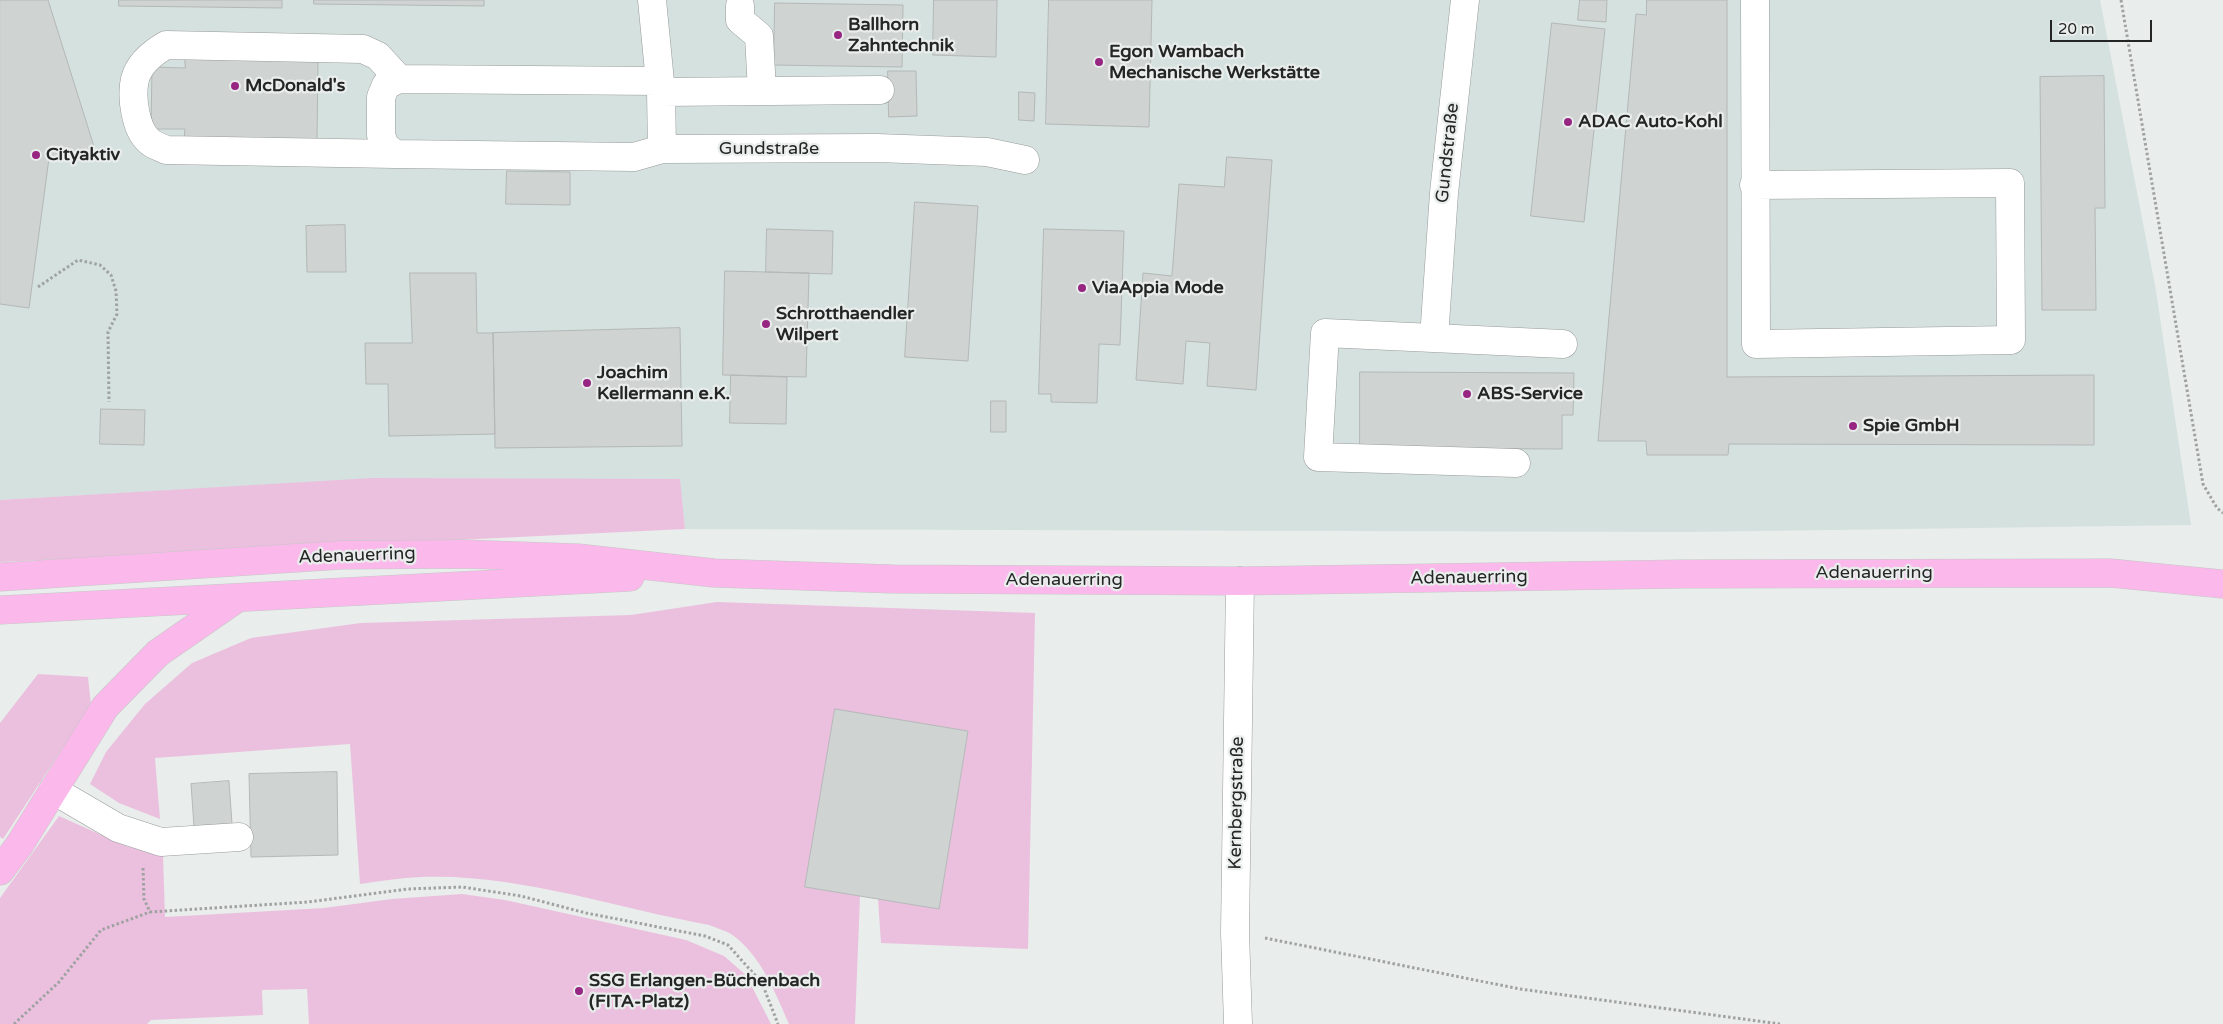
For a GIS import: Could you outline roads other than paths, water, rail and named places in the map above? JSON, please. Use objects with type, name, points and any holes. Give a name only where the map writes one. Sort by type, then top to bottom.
[{"type":"main road","name":"Adenauerring","points":[[0,577],[351,555],[464,554],[578,558],[714,573],[893,579],[1240,581],[1682,574],[2110,574],[2223,584]]},
{"type":"main road","name":"Adenauerring","points":[[0,610],[714,573]]},
{"type":"main road","points":[[0,871],[20,844],[105,707],[158,654],[236,599]]},
{"type":"street","points":[[652,0],[660,87],[662,149]]},
{"type":"street","name":"Gundstraße","points":[[1434,338],[1444,193],[1465,0]]},
{"type":"street","points":[[1754,185],[2010,183],[2011,340],[1756,344],[1754,185],[1755,0]]},
{"type":"street","points":[[740,6],[740,20],[759,36],[762,91]]},
{"type":"street","name":"Gundstraße","points":[[399,79],[378,56],[363,49],[166,45],[146,59],[135,78],[135,113],[140,130],[150,142],[166,150],[634,157],[662,149],[886,148],[987,152],[1025,160]]},
{"type":"street","points":[[395,154],[386,146],[381,135],[381,97],[386,85],[399,79],[762,91],[880,90]]},
{"type":"street","points":[[1516,463],[1318,457],[1325,333],[1563,344]]},
{"type":"street","name":"Kernbergstraße","points":[[1238,1024],[1235,932],[1240,581]]},
{"type":"street","points":[[53,790],[118,828],[161,842],[238,837]]},
{"type":"place","name":"Ballhorn Zahntechnik","points":[[838,35]]},
{"type":"place","name":"Egon Wambach Mechanische Werkstätte","points":[[1099,62]]},
{"type":"place","name":"McDonald's","points":[[235,86]]},
{"type":"place","name":"ADAC Auto-Kohl","points":[[1568,122]]},
{"type":"place","name":"Cityaktiv","points":[[36,155]]},
{"type":"place","name":"ViaAppia Mode","points":[[1082,288]]},
{"type":"place","name":"Schrotthaendler Wilpert","points":[[766,324]]},
{"type":"place","name":"Joachim Kellermann e.K.","points":[[587,383]]},
{"type":"place","name":"ABS-Service","points":[[1467,394]]},
{"type":"place","name":"Spie GmbH","points":[[1853,426]]},
{"type":"place","name":"SSG Erlangen-Büchenbach (FITA-Platz)","points":[[579,991]]}]
